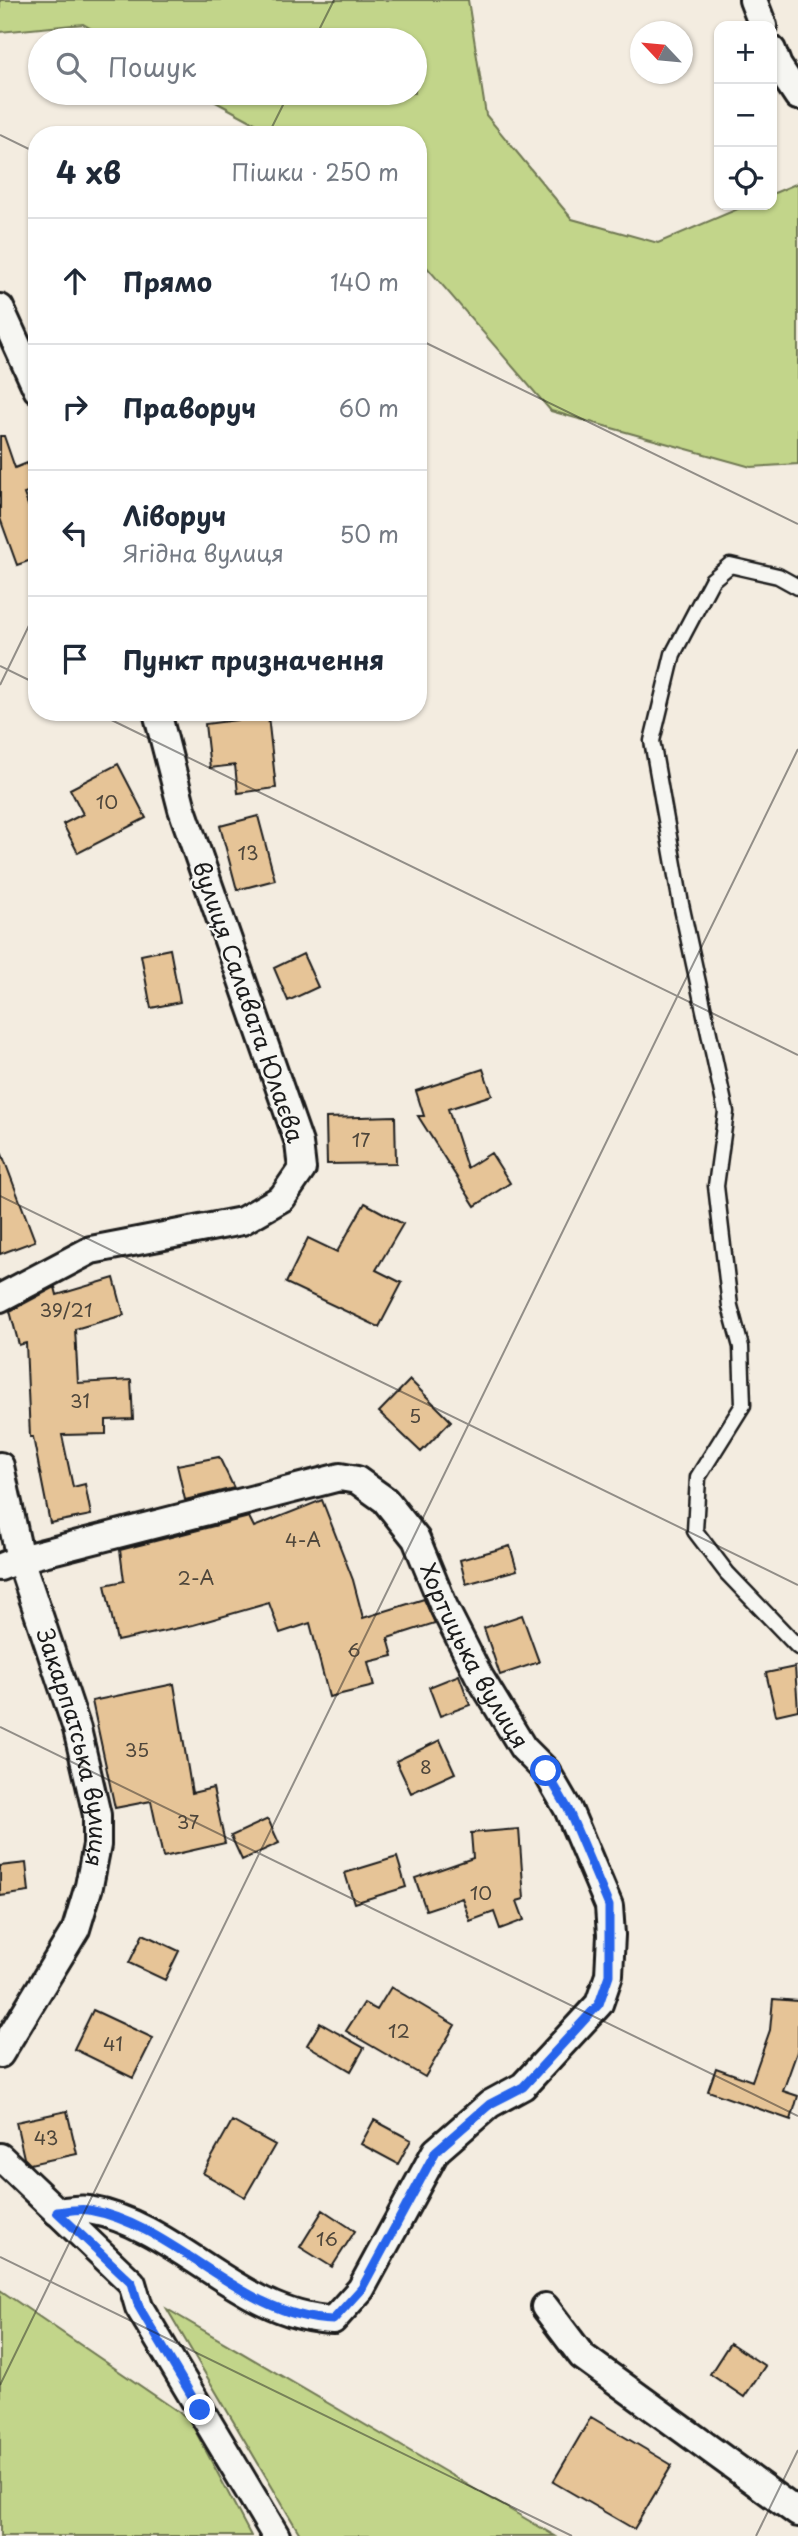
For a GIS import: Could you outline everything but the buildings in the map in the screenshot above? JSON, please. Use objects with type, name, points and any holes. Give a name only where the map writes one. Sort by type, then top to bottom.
[{"type":"street","points":[[753,0],[761,21]]},
{"type":"street","points":[[777,63],[798,96]]},
{"type":"street","points":[[0,308],[28,369]]},
{"type":"street","name":"вулиця Салавата Юлаєва","points":[[0,1298],[91,1251],[242,1221],[282,1199],[302,1169],[299,1143],[182,809],[159,721]]},
{"type":"street","name":"Закарпатська вулиця","points":[[0,1465],[10,1563],[77,1729],[93,1796],[97,1845],[89,1886],[76,1929],[0,2054]]},
{"type":"street","name":"Хортицька вулиця","points":[[10,1563],[340,1477],[357,1480],[386,1500],[416,1539],[444,1606],[479,1676],[523,1748],[546,1771],[568,1809],[609,1906],[609,1975],[599,2004],[523,2087],[490,2104],[436,2151],[362,2288],[333,2320],[306,2319],[249,2294],[119,2218],[87,2209],[57,2212]]},
{"type":"street","points":[[0,2157],[132,2283],[139,2307],[276,2536]]},
{"type":"street","points":[[545,2307],[582,2356],[798,2513]]},
{"type":"lane","points":[[798,587],[778,576],[730,565],[712,580],[673,654],[652,741],[681,905],[726,1112],[716,1186],[730,1306],[741,1347],[743,1405],[698,1477],[695,1531],[727,1573],[798,1647]]},
{"type":"green space","points":[[0,0],[468,0],[486,115],[572,219],[658,243],[735,210],[777,210],[777,192],[798,183],[798,464],[751,467],[551,411],[427,267],[427,126],[260,126],[221,105],[427,105],[427,28],[90,28],[83,24],[0,32]]},
{"type":"green space","points":[[0,2290],[189,2419],[251,2536],[0,2536]]},
{"type":"green space","points":[[167,2309],[509,2509],[555,2536],[301,2536]]},
{"type":"route","points":[[200,2410],[139,2307],[132,2283],[57,2212],[87,2209],[119,2218],[249,2294],[306,2319],[333,2320],[362,2288],[436,2151],[490,2104],[523,2087],[599,2004],[609,1975],[609,1906],[568,1809],[546,1771]]}]
